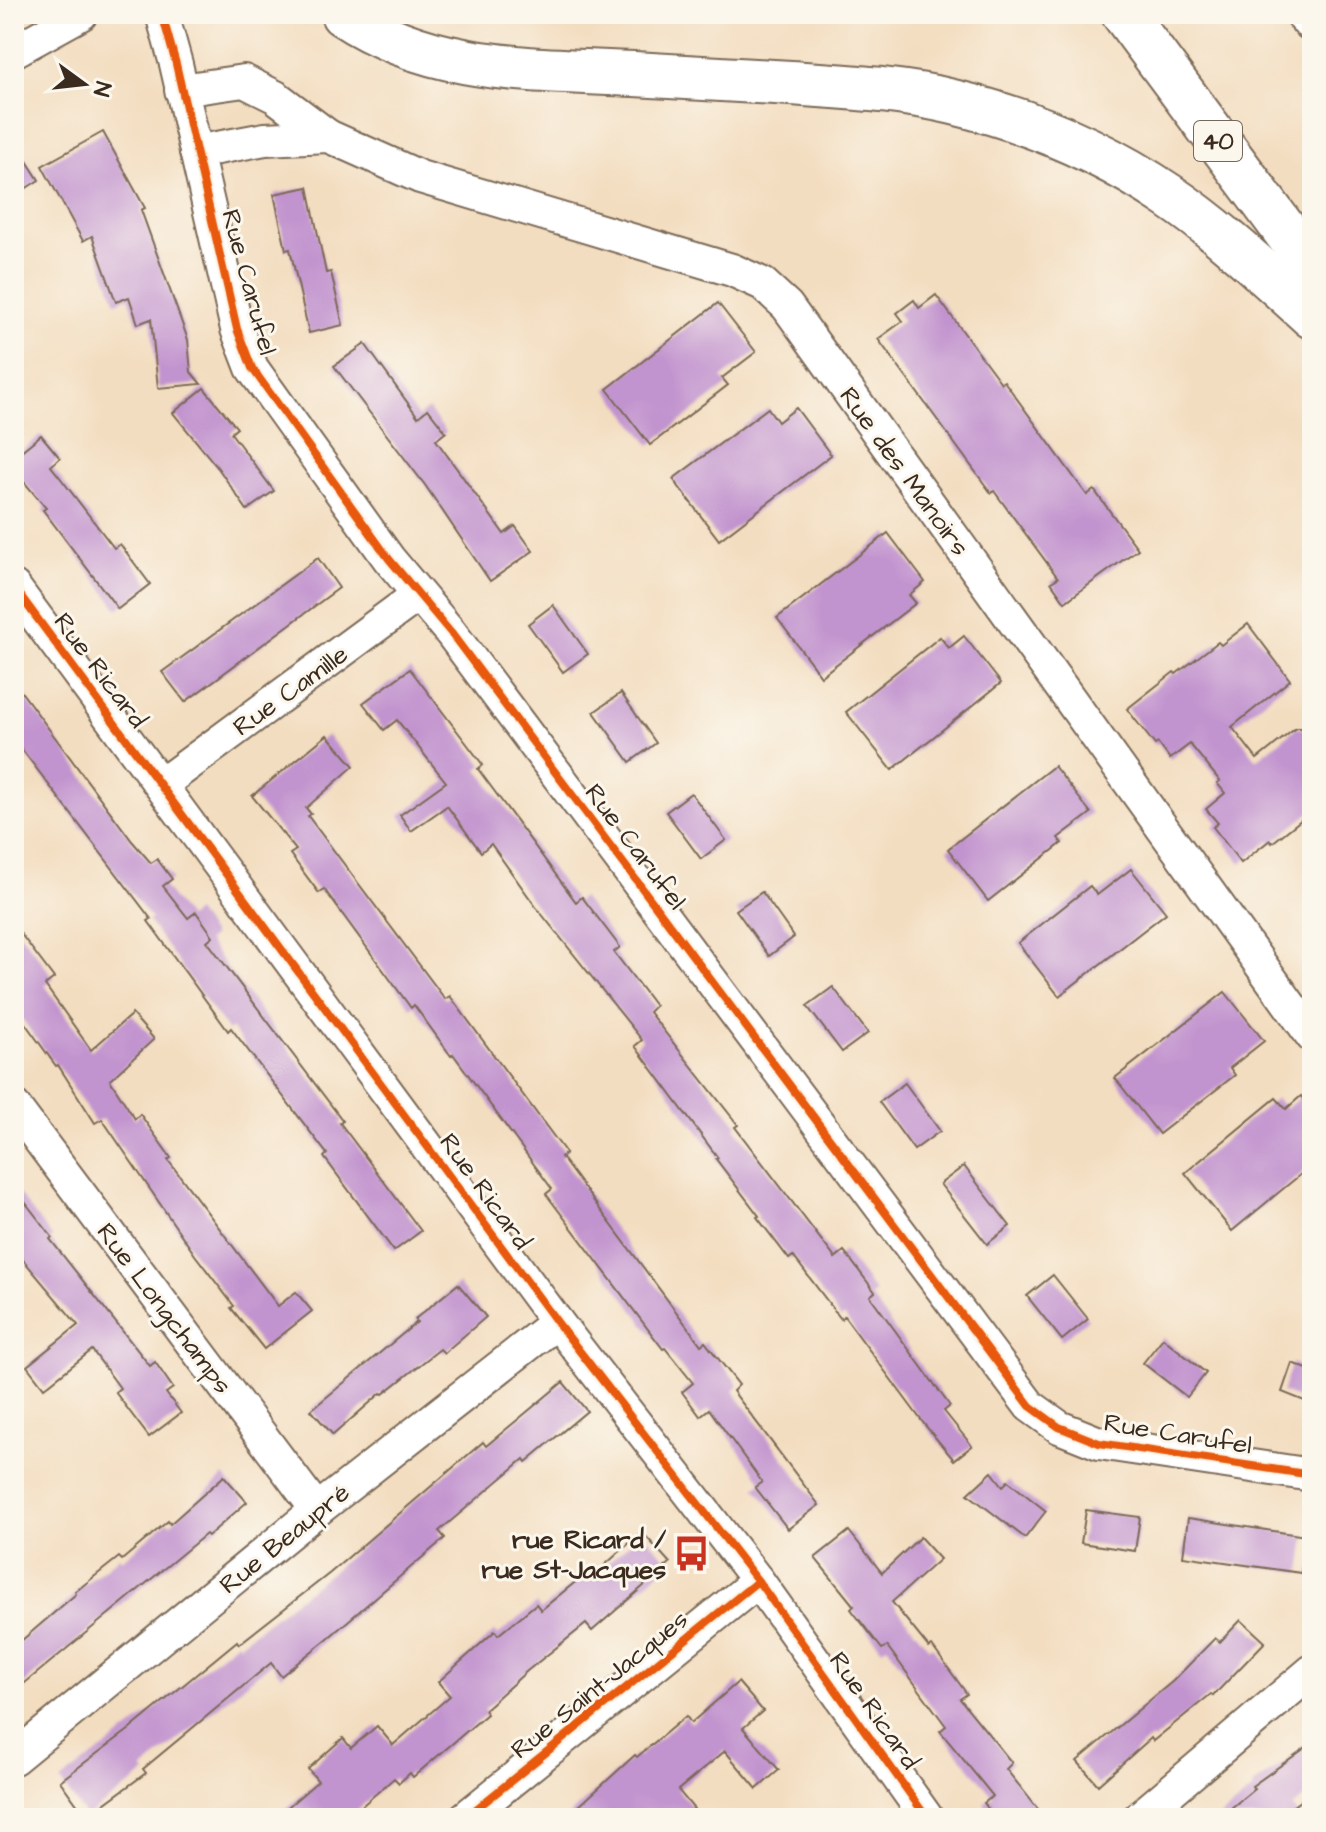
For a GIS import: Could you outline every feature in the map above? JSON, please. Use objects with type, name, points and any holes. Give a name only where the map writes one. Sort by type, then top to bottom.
[{"type":"highway","points":[[343,14],[392,41],[466,63],[867,88],[953,102],[1014,119],[1067,140],[1169,196],[1224,237],[1312,316]]},
{"type":"highway","name":"40","points":[[1124,14],[1312,267]]},
{"type":"street","points":[[14,51],[81,14]]},
{"type":"street","name":"Rue Carufel","points":[[162,14],[243,352],[252,368],[389,559],[451,633],[1030,1406],[1059,1427],[1099,1443],[1312,1475]]},
{"type":"street","name":"Rue des Manoirs","points":[[181,90],[244,81],[276,97],[328,136],[420,177],[732,270],[763,284],[787,306],[1312,1036]]},
{"type":"street","name":"Rue des Manoirs","points":[[196,152],[265,139],[328,136]]},
{"type":"street","name":"Rue Ricard","points":[[14,587],[557,1322],[758,1581],[927,1818]]},
{"type":"street","name":"Rue Camille","points":[[162,784],[418,595]]},
{"type":"street","name":"Rue Longchamps","points":[[14,1106],[317,1510]]},
{"type":"street","name":"Rue Beaupré","points":[[14,1758],[317,1510],[557,1322]]},
{"type":"street","name":"Rue Saint-Jacques","points":[[465,1818],[758,1581]]},
{"type":"street","points":[[1139,1818],[1312,1671]]},
{"type":"building","points":[[103,132],[145,208],[141,210],[188,340],[191,372],[201,384],[158,388],[151,319],[138,324],[129,297],[116,302],[92,236],[83,241],[42,166]]},
{"type":"building","points":[[14,141],[39,180],[14,196]]},
{"type":"building","points":[[308,187],[326,273],[331,272],[343,325],[309,333],[274,194]]},
{"type":"building","points":[[936,295],[1001,383],[1004,381],[1087,495],[1094,490],[1138,549],[1065,602],[1051,582],[1058,578],[878,339],[903,321],[897,313],[914,300],[919,308]]},
{"type":"building","points":[[718,303],[756,352],[722,378],[728,385],[650,445],[607,389]]},
{"type":"building","points":[[365,344],[418,417],[428,409],[446,432],[436,440],[504,534],[515,526],[533,551],[490,581],[425,485],[334,366]]},
{"type":"building","points":[[204,388],[237,428],[231,433],[274,491],[247,510],[218,468],[173,413]]},
{"type":"building","points":[[768,408],[778,422],[796,408],[831,455],[719,540],[673,479]]},
{"type":"building","points":[[41,435],[60,458],[51,466],[114,548],[120,544],[150,584],[118,609],[43,510],[46,508],[14,470],[14,457]]},
{"type":"building","points":[[888,533],[925,582],[909,595],[916,603],[821,676],[777,618]]},
{"type":"building","points":[[318,558],[339,588],[185,702],[162,672]]},
{"type":"building","points":[[553,605],[588,654],[563,672],[528,624]]},
{"type":"building","points":[[1248,624],[1290,680],[1232,727],[1257,759],[1296,728],[1305,728],[1312,737],[1312,811],[1241,863],[1213,827],[1218,823],[1206,809],[1225,793],[1217,783],[1220,781],[1190,744],[1170,759],[1127,709],[1174,672],[1176,674],[1218,642],[1221,645]]},
{"type":"building","points":[[964,636],[1001,683],[892,770],[846,712],[940,637],[949,648]]},
{"type":"building","points":[[410,669],[483,765],[478,769],[576,902],[582,897],[620,947],[614,952],[655,1006],[649,1012],[738,1125],[735,1127],[835,1258],[844,1251],[875,1292],[870,1296],[950,1406],[944,1411],[972,1446],[954,1460],[844,1316],[841,1319],[793,1256],[789,1259],[757,1217],[718,1158],[635,1046],[642,1040],[536,907],[491,844],[481,852],[447,806],[411,831],[400,815],[446,782],[397,720],[384,730],[363,703]]},
{"type":"building","points":[[14,682],[132,841],[151,863],[157,859],[172,879],[163,886],[188,918],[196,912],[213,936],[207,941],[343,1121],[340,1123],[421,1231],[394,1251],[324,1157],[327,1154],[231,1028],[228,1031],[148,921],[151,919],[14,739]]},
{"type":"building","points":[[621,693],[656,743],[630,762],[594,712]]},
{"type":"building","points":[[327,735],[354,766],[306,808],[311,814],[308,816],[445,999],[450,996],[566,1153],[561,1157],[701,1345],[705,1342],[739,1385],[733,1391],[819,1505],[788,1529],[755,1487],[762,1482],[709,1409],[700,1416],[682,1392],[693,1383],[663,1349],[546,1194],[552,1189],[453,1054],[451,1056],[414,1005],[411,1008],[324,889],[319,893],[290,854],[296,850],[252,796]]},
{"type":"building","points":[[1054,766],[1091,813],[1058,838],[1062,843],[988,901],[948,849]]},
{"type":"building","points":[[691,793],[726,840],[701,859],[666,812]]},
{"type":"building","points":[[1131,869],[1166,913],[1059,996],[1018,943],[1090,886],[1097,895]]},
{"type":"building","points":[[762,892],[794,937],[769,956],[736,910]]},
{"type":"building","points":[[14,925],[54,978],[45,985],[91,1050],[132,1014],[154,1039],[110,1080],[135,1119],[140,1114],[171,1158],[168,1160],[278,1306],[296,1292],[312,1311],[264,1349],[231,1308],[234,1306],[195,1255],[102,1119],[95,1123],[58,1065],[14,1008]]},
{"type":"building","points":[[833,987],[868,1033],[842,1052],[807,1006]]},
{"type":"building","points":[[1225,992],[1264,1041],[1230,1068],[1235,1075],[1159,1134],[1115,1078]]},
{"type":"building","points":[[905,1083],[940,1131],[914,1150],[879,1102]]},
{"type":"building","points":[[1301,1096],[1312,1109],[1312,1165],[1232,1231],[1185,1173],[1276,1098],[1286,1109]]},
{"type":"building","points":[[964,1166],[1010,1226],[987,1244],[940,1184]]},
{"type":"building","points":[[14,1188],[150,1366],[155,1362],[173,1388],[166,1393],[181,1413],[149,1437],[115,1392],[120,1388],[92,1350],[44,1388],[27,1366],[78,1325],[14,1249]]},
{"type":"building","points":[[1053,1275],[1088,1319],[1062,1340],[1027,1296]]},
{"type":"building","points":[[458,1284],[486,1317],[444,1353],[440,1349],[381,1393],[333,1435],[311,1410]]},
{"type":"building","points":[[1163,1338],[1206,1373],[1187,1397],[1143,1363]]},
{"type":"building","points":[[1292,1363],[1312,1371],[1312,1404],[1282,1392]]},
{"type":"building","points":[[563,1382],[587,1411],[439,1531],[445,1538],[327,1639],[281,1676],[271,1663],[143,1769],[146,1773],[86,1817],[60,1781],[130,1729],[237,1641],[239,1644],[330,1573],[483,1442],[486,1446]]},
{"type":"building","points":[[992,1472],[1003,1486],[1008,1481],[1046,1511],[1025,1538],[968,1494]]},
{"type":"building","points":[[224,1476],[247,1502],[14,1692],[14,1647],[75,1592],[119,1557],[122,1560],[168,1521],[170,1524]]},
{"type":"building","points":[[1086,1510],[1140,1517],[1135,1551],[1081,1543]]},
{"type":"building","points":[[1188,1518],[1306,1536],[1301,1573],[1183,1556]]},
{"type":"building","points":[[849,1531],[882,1573],[920,1537],[940,1559],[892,1602],[929,1648],[932,1646],[967,1694],[960,1699],[1012,1763],[1006,1769],[1045,1818],[995,1818],[984,1803],[993,1796],[940,1731],[946,1726],[887,1646],[882,1649],[851,1609],[854,1606],[815,1558]]},
{"type":"building","points":[[642,1532],[670,1563],[592,1631],[586,1624],[527,1671],[484,1710],[487,1714],[413,1777],[410,1773],[399,1783],[394,1778],[348,1818],[275,1818],[318,1781],[308,1769],[343,1738],[351,1748],[377,1726],[393,1745],[450,1696],[438,1682],[495,1631],[498,1635],[536,1604],[541,1610],[584,1575],[588,1580]]},
{"type":"building","points":[[1241,1620],[1265,1642],[1213,1696],[1211,1694],[1153,1741],[1151,1738],[1098,1785],[1077,1761],[1173,1681],[1215,1638],[1220,1642]]},
{"type":"building","points":[[738,1682],[763,1711],[743,1728],[779,1770],[757,1789],[725,1751],[678,1790],[694,1809],[683,1818],[566,1818],[635,1755],[637,1757],[686,1716],[691,1723]]},
{"type":"building","points":[[1312,1743],[1312,1792],[1292,1807],[1300,1818],[1219,1818],[1254,1789],[1252,1786]]},
{"type":"cycle path","points":[[162,14],[237,329],[252,368],[389,559],[451,633],[1030,1406],[1059,1427],[1099,1443],[1312,1475]]},
{"type":"cycle path","points":[[14,587],[557,1322],[758,1581],[927,1818]]},
{"type":"cycle path","points":[[465,1818],[758,1581]]},
{"type":"place","name":"rue Ricard / rue St-Jacques","points":[[692,1554]]}]
